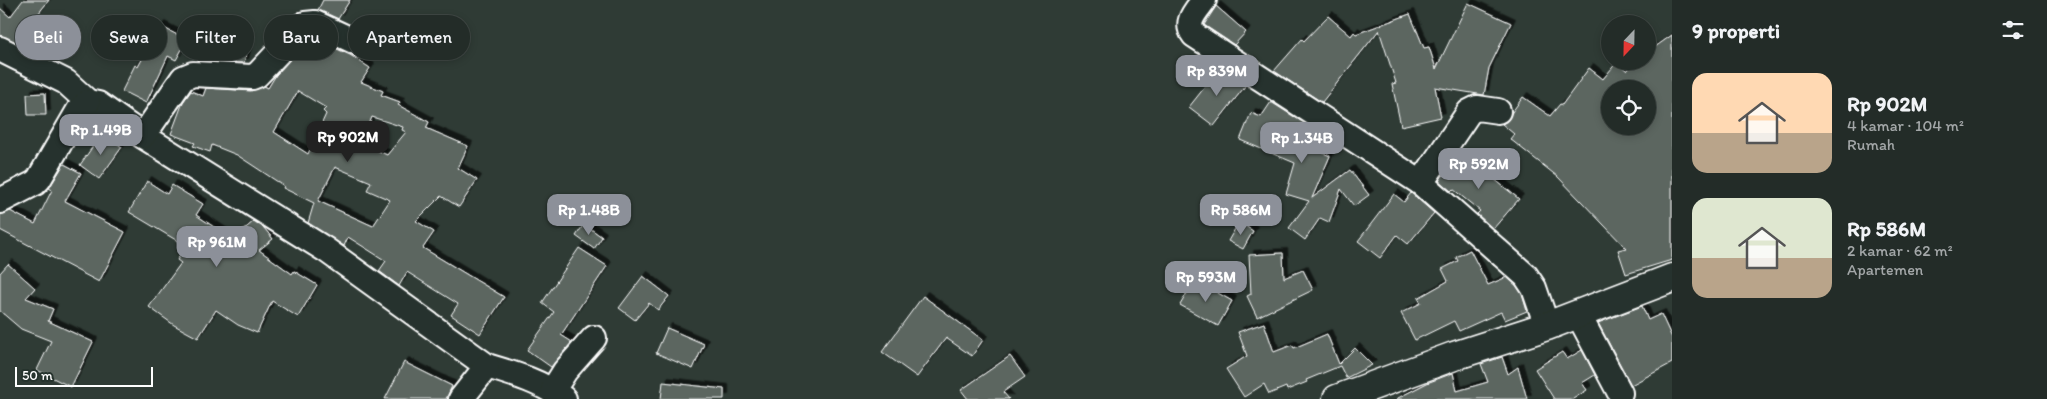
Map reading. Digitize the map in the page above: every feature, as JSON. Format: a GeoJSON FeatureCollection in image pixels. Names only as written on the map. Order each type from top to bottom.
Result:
{"type":"FeatureCollection","features":[{"type":"Feature","properties":{"kind":"main road"},"geometry":{"type":"LineString","coordinates":[[1337,399],[1454,356],[1547,326],[1672,278]]}},
{"type":"Feature","properties":{"kind":"street"},"geometry":{"type":"LineString","coordinates":[[1204,0],[1190,19],[1190,28],[1194,35],[1422,183],[1526,276],[1534,288],[1547,326]]}},
{"type":"Feature","properties":{"kind":"street"},"geometry":{"type":"LineString","coordinates":[[143,136],[183,78],[193,74],[252,77],[258,75],[305,24],[315,23],[348,38]]}},
{"type":"Feature","properties":{"kind":"street"},"geometry":{"type":"LineString","coordinates":[[0,49],[66,82],[88,102],[98,104],[143,136],[326,250],[487,366],[518,375],[559,395],[565,370],[594,338]]}},
{"type":"Feature","properties":{"kind":"street"},"geometry":{"type":"LineString","coordinates":[[0,201],[35,183],[79,110],[88,102]]}},
{"type":"Feature","properties":{"kind":"street"},"geometry":{"type":"LineString","coordinates":[[1422,183],[1468,112],[1478,108],[1498,111]]}},
{"type":"Feature","properties":{"kind":"street"},"geometry":{"type":"LineString","coordinates":[[1578,314],[1620,393]]}},
{"type":"Feature","properties":{"kind":"street"},"geometry":{"type":"LineString","coordinates":[[461,399],[487,366]]}},
{"type":"Feature","properties":{"kind":"building"},"geometry":{"type":"Polygon","coordinates":[[[23,0],[49,0],[37,15],[15,15],[15,42],[0,35],[0,8],[10,17],[23,0]]]}},
{"type":"Feature","properties":{"kind":"building"},"geometry":{"type":"Polygon","coordinates":[[[323,0],[350,0],[338,19],[338,15],[329,15],[318,10],[323,0]]]}},
{"type":"Feature","properties":{"kind":"building"},"geometry":{"type":"Polygon","coordinates":[[[1468,3],[1511,23],[1489,68],[1484,95],[1435,87],[1441,117],[1401,126],[1392,84],[1396,83],[1379,30],[1323,103],[1274,71],[1302,39],[1304,41],[1328,16],[1351,36],[1354,32],[1356,34],[1410,14],[1424,48],[1429,47],[1436,69],[1468,3]]]}},
{"type":"Feature","properties":{"kind":"building"},"geometry":{"type":"Polygon","coordinates":[[[1216,6],[1246,32],[1234,45],[1204,25],[1216,6]]]}},
{"type":"Feature","properties":{"kind":"building"},"geometry":{"type":"Polygon","coordinates":[[[167,30],[177,35],[177,58],[176,60],[168,56],[167,58],[167,30]]]}},
{"type":"Feature","properties":{"kind":"building"},"geometry":{"type":"Polygon","coordinates":[[[1672,35],[1672,260],[1626,274],[1618,250],[1626,248],[1558,177],[1510,139],[1514,134],[1502,124],[1508,120],[1523,97],[1550,116],[1560,104],[1562,105],[1589,68],[1603,79],[1610,70],[1656,70],[1656,46],[1672,35]]]}},
{"type":"Feature","properties":{"kind":"building"},"geometry":{"type":"Polygon","coordinates":[[[338,49],[348,54],[348,60],[358,60],[370,68],[361,82],[383,91],[381,95],[400,102],[398,105],[429,122],[426,128],[468,146],[458,168],[477,180],[459,207],[441,196],[416,221],[434,232],[423,248],[504,297],[480,334],[451,315],[458,304],[407,272],[399,286],[379,271],[386,261],[348,237],[344,246],[308,223],[314,203],[283,188],[284,186],[237,155],[212,145],[210,152],[193,146],[195,143],[171,134],[183,102],[191,91],[203,96],[206,88],[251,91],[264,86],[268,88],[276,75],[290,60],[338,60],[338,49]],[[298,91],[274,132],[308,154],[326,114],[323,111],[326,108],[298,91]],[[372,117],[361,143],[387,155],[406,132],[402,130],[403,127],[372,117]],[[335,167],[318,201],[373,226],[390,200],[367,190],[371,182],[335,167]]]}},
{"type":"Feature","properties":{"kind":"building"},"geometry":{"type":"Polygon","coordinates":[[[142,60],[166,60],[146,103],[122,91],[135,65],[138,67],[142,60]]]}},
{"type":"Feature","properties":{"kind":"building"},"geometry":{"type":"Polygon","coordinates":[[[220,60],[245,60],[244,63],[219,62],[220,60]]]}},
{"type":"Feature","properties":{"kind":"building"},"geometry":{"type":"Polygon","coordinates":[[[1220,68],[1246,85],[1214,126],[1189,107],[1220,68]]]}},
{"type":"Feature","properties":{"kind":"building"},"geometry":{"type":"Polygon","coordinates":[[[45,93],[46,115],[28,115],[27,94],[45,93]]]}},
{"type":"Feature","properties":{"kind":"building"},"geometry":{"type":"Polygon","coordinates":[[[1271,102],[1329,139],[1323,153],[1330,156],[1312,198],[1350,170],[1369,195],[1354,206],[1341,189],[1329,222],[1320,218],[1305,240],[1289,228],[1309,201],[1286,194],[1295,163],[1240,140],[1251,113],[1261,117],[1271,102]]]}},
{"type":"Feature","properties":{"kind":"building"},"geometry":{"type":"Polygon","coordinates":[[[102,133],[122,147],[99,179],[80,165],[102,133]]]}},
{"type":"Feature","properties":{"kind":"building"},"geometry":{"type":"Polygon","coordinates":[[[1457,154],[1469,166],[1473,162],[1519,199],[1493,229],[1477,214],[1480,211],[1453,189],[1451,191],[1439,181],[1457,154]]]}},
{"type":"Feature","properties":{"kind":"building"},"geometry":{"type":"Polygon","coordinates":[[[64,164],[81,173],[65,201],[125,232],[99,282],[0,230],[0,215],[10,211],[35,224],[52,190],[49,188],[64,164]]]}},
{"type":"Feature","properties":{"kind":"building"},"geometry":{"type":"Polygon","coordinates":[[[147,181],[167,194],[172,185],[203,204],[196,215],[235,241],[240,233],[254,221],[264,228],[273,239],[259,250],[292,274],[294,271],[317,285],[298,317],[272,301],[257,333],[238,325],[216,310],[198,338],[174,325],[149,307],[181,263],[177,260],[186,246],[129,212],[147,181]]]}},
{"type":"Feature","properties":{"kind":"building"},"geometry":{"type":"Polygon","coordinates":[[[1411,193],[1434,213],[1408,244],[1397,235],[1380,258],[1358,241],[1394,194],[1404,202],[1411,193]]]}},
{"type":"Feature","properties":{"kind":"building"},"geometry":{"type":"Polygon","coordinates":[[[1239,222],[1253,231],[1243,249],[1228,241],[1239,222]]]}},
{"type":"Feature","properties":{"kind":"building"},"geometry":{"type":"Polygon","coordinates":[[[584,224],[602,237],[594,249],[576,236],[584,224]]]}},
{"type":"Feature","properties":{"kind":"building"},"geometry":{"type":"Polygon","coordinates":[[[579,248],[607,266],[561,335],[572,342],[551,367],[527,350],[554,312],[542,303],[579,248]]]}},
{"type":"Feature","properties":{"kind":"building"},"geometry":{"type":"Polygon","coordinates":[[[1470,250],[1488,285],[1507,277],[1522,294],[1527,311],[1505,320],[1501,312],[1459,331],[1454,321],[1415,340],[1401,313],[1421,303],[1418,298],[1448,281],[1442,269],[1458,261],[1456,257],[1470,250]]]}},
{"type":"Feature","properties":{"kind":"building"},"geometry":{"type":"Polygon","coordinates":[[[1283,253],[1284,278],[1303,270],[1313,290],[1257,317],[1247,296],[1251,294],[1249,255],[1283,253]]]}},
{"type":"Feature","properties":{"kind":"building"},"geometry":{"type":"Polygon","coordinates":[[[8,264],[35,288],[26,298],[53,309],[48,321],[93,342],[71,387],[37,370],[51,341],[21,329],[0,311],[0,273],[8,264]]]}},
{"type":"Feature","properties":{"kind":"building"},"geometry":{"type":"Polygon","coordinates":[[[643,276],[669,296],[658,310],[649,303],[635,320],[619,308],[643,276]]]}},
{"type":"Feature","properties":{"kind":"building"},"geometry":{"type":"Polygon","coordinates":[[[1195,280],[1232,301],[1218,326],[1180,305],[1195,280]]]}},
{"type":"Feature","properties":{"kind":"building"},"geometry":{"type":"Polygon","coordinates":[[[923,296],[983,340],[972,356],[946,338],[917,377],[882,352],[923,296]]]}},
{"type":"Feature","properties":{"kind":"building"},"geometry":{"type":"Polygon","coordinates":[[[1642,306],[1648,320],[1661,314],[1672,338],[1672,363],[1631,385],[1598,323],[1642,306]]]}},
{"type":"Feature","properties":{"kind":"building"},"geometry":{"type":"Polygon","coordinates":[[[1264,323],[1274,352],[1292,345],[1294,348],[1327,334],[1339,364],[1355,348],[1372,365],[1346,378],[1340,366],[1287,390],[1286,387],[1269,394],[1264,384],[1244,397],[1226,369],[1247,356],[1238,332],[1264,323]]]}},
{"type":"Feature","properties":{"kind":"building"},"geometry":{"type":"Polygon","coordinates":[[[667,328],[704,344],[693,369],[656,353],[667,328]]]}},
{"type":"Feature","properties":{"kind":"building"},"geometry":{"type":"Polygon","coordinates":[[[1582,350],[1595,375],[1582,383],[1587,390],[1573,399],[1554,399],[1535,369],[1562,352],[1567,359],[1582,350]]]}},
{"type":"Feature","properties":{"kind":"building"},"geometry":{"type":"Polygon","coordinates":[[[1010,356],[1025,377],[1003,392],[1009,399],[968,399],[961,390],[1010,356]]]}},
{"type":"Feature","properties":{"kind":"building"},"geometry":{"type":"Polygon","coordinates":[[[1502,357],[1508,374],[1518,367],[1527,399],[1396,399],[1427,383],[1453,373],[1457,391],[1488,382],[1481,364],[1502,357]]]}},
{"type":"Feature","properties":{"kind":"building"},"geometry":{"type":"Polygon","coordinates":[[[404,362],[452,386],[446,399],[385,399],[404,362]]]}},
{"type":"Feature","properties":{"kind":"building"},"geometry":{"type":"Polygon","coordinates":[[[663,382],[724,389],[724,399],[661,399],[663,382]]]}}]}
